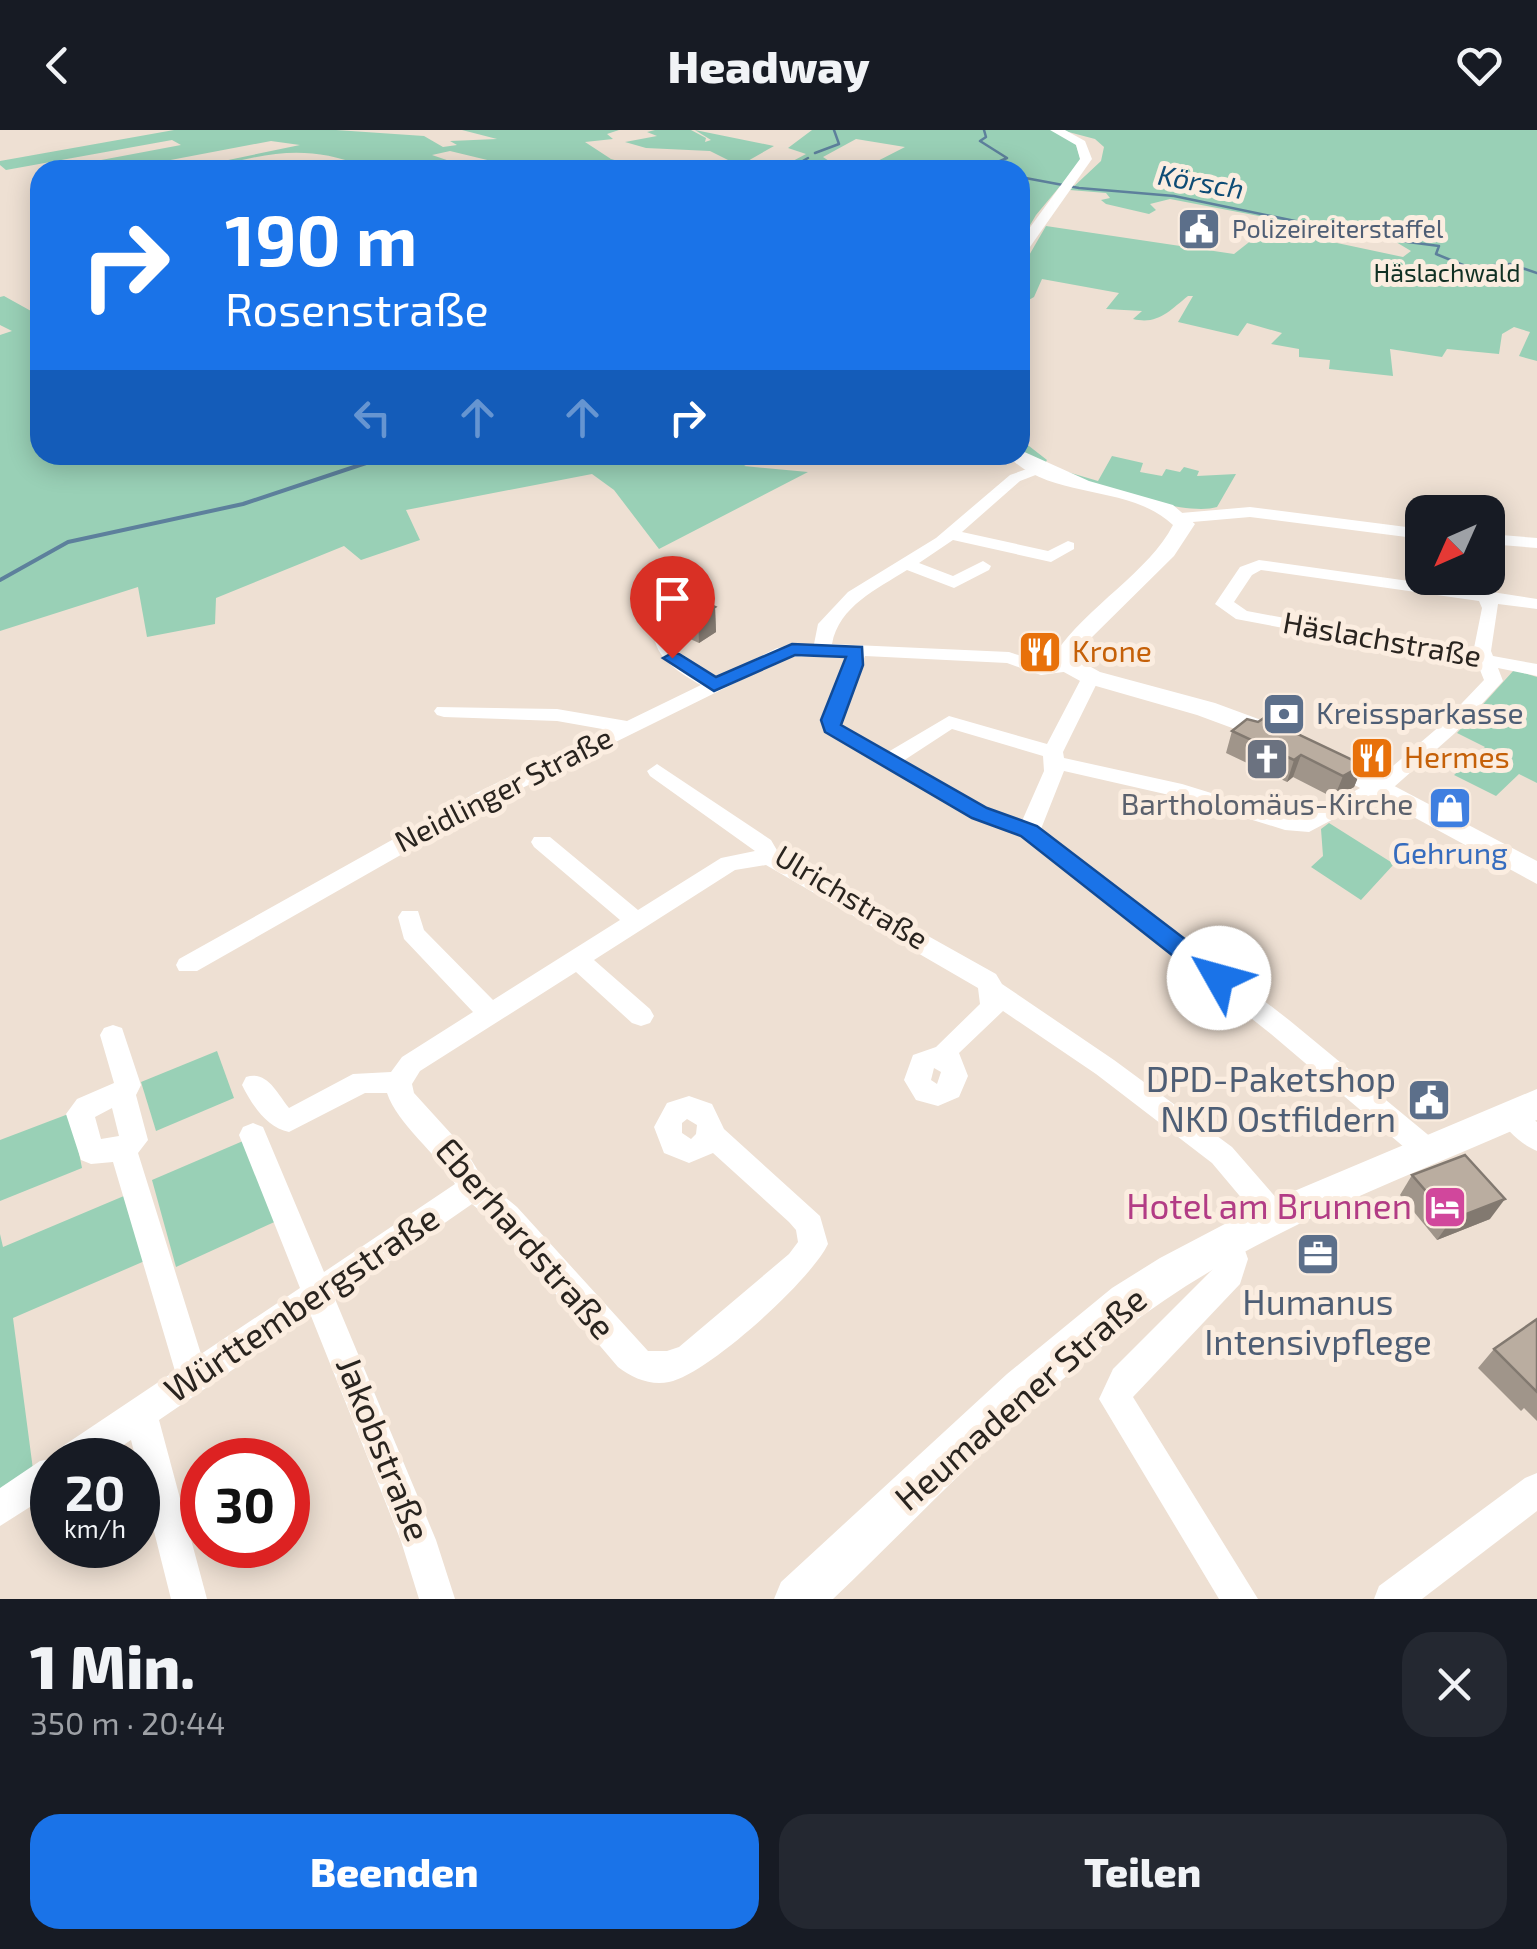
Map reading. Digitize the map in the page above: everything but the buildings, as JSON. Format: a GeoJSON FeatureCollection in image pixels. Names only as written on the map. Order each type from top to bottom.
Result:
{"type":"FeatureCollection","features":[{"type":"Feature","properties":{"kind":"main road"},"geometry":{"type":"LineString","coordinates":[[1030,238],[1084,163],[1087,152],[1077,140],[1056,130]]}},
{"type":"Feature","properties":{"kind":"main road"},"geometry":{"type":"LineString","coordinates":[[1030,462],[1161,508],[1180,518],[1183,527],[1177,540],[1110,601],[1075,640],[1066,654],[1081,672],[1252,724],[1380,785],[1537,874]]}},
{"type":"Feature","properties":{"kind":"main road","name":"Heumadener Straße"},"geometry":{"type":"LineString","coordinates":[[798,1599],[1063,1353],[1127,1302],[1275,1217],[1428,1151],[1528,1120]]}},
{"type":"Feature","properties":{"kind":"street"},"geometry":{"type":"LineString","coordinates":[[822,649],[828,624],[841,608],[951,535],[1014,478],[1041,468]]}},
{"type":"Feature","properties":{"kind":"street"},"geometry":{"type":"LineString","coordinates":[[1180,518],[1250,512],[1405,532]]}},
{"type":"Feature","properties":{"kind":"street"},"geometry":{"type":"LineString","coordinates":[[951,535],[1051,557],[1068,546]]}},
{"type":"Feature","properties":{"kind":"street"},"geometry":{"type":"LineString","coordinates":[[1505,541],[1537,543]]}},
{"type":"Feature","properties":{"kind":"street"},"geometry":{"type":"LineString","coordinates":[[906,564],[954,583],[983,566]]}},
{"type":"Feature","properties":{"kind":"street","name":"Häslachstraße"},"geometry":{"type":"LineString","coordinates":[[1405,576],[1259,564],[1250,568],[1224,604],[1242,615],[1537,670]]}},
{"type":"Feature","properties":{"kind":"street"},"geometry":{"type":"LineString","coordinates":[[1505,590],[1537,604]]}},
{"type":"Feature","properties":{"kind":"street"},"geometry":{"type":"LineString","coordinates":[[890,760],[950,722],[1054,758],[1298,826],[1316,822],[1380,785],[1436,739],[1488,687],[1494,678],[1482,651],[1491,608],[1488,595]]}},
{"type":"Feature","properties":{"kind":"street"},"geometry":{"type":"LineString","coordinates":[[662,626],[672,658],[714,685]]}},
{"type":"Feature","properties":{"kind":"street","name":"Neidlinger Straße"},"geometry":{"type":"LineString","coordinates":[[188,965],[406,840],[784,652],[822,649],[1009,658],[1042,669],[1081,672]]}},
{"type":"Feature","properties":{"kind":"street"},"geometry":{"type":"LineString","coordinates":[[856,651],[831,726],[979,813],[1029,831],[1280,1026],[1428,1151]]}},
{"type":"Feature","properties":{"kind":"street"},"geometry":{"type":"LineString","coordinates":[[1029,831],[1081,672]]}},
{"type":"Feature","properties":{"kind":"street"},"geometry":{"type":"LineString","coordinates":[[444,711],[557,715],[628,727]]}},
{"type":"Feature","properties":{"kind":"street","name":"Ulrichstraße"},"geometry":{"type":"LineString","coordinates":[[658,772],[763,845],[769,858],[971,968],[993,991],[1105,1066],[1222,1156],[1275,1217]]}},
{"type":"Feature","properties":{"kind":"street"},"geometry":{"type":"LineString","coordinates":[[542,842],[636,921]]}},
{"type":"Feature","properties":{"kind":"street"},"geometry":{"type":"LineString","coordinates":[[255,1085],[282,1120],[290,1122],[362,1082],[398,1083],[411,1064],[729,863],[769,858]]}},
{"type":"Feature","properties":{"kind":"street"},"geometry":{"type":"LineString","coordinates":[[410,917],[412,933],[492,1014]]}},
{"type":"Feature","properties":{"kind":"street"},"geometry":{"type":"LineString","coordinates":[[580,960],[641,1016]]}},
{"type":"Feature","properties":{"kind":"street"},"geometry":{"type":"LineString","coordinates":[[944,1061],[949,1046],[990,1011],[993,991]]}},
{"type":"Feature","properties":{"kind":"street"},"geometry":{"type":"LineString","coordinates":[[114,1035],[128,1085],[122,1093],[87,1107],[80,1114],[91,1152],[122,1149],[134,1140],[122,1093]]}},
{"type":"Feature","properties":{"kind":"street","name":"Eberhardstraße"},"geometry":{"type":"LineString","coordinates":[[398,1083],[401,1098],[454,1156],[473,1188],[507,1216],[634,1362],[654,1369],[690,1358],[786,1277],[813,1244],[810,1225],[799,1213],[712,1134]]}},
{"type":"Feature","properties":{"kind":"street","name":"Jakobstraße"},"geometry":{"type":"LineString","coordinates":[[254,1135],[410,1521],[424,1547],[428,1577],[437,1599]]}},
{"type":"Feature","properties":{"kind":"street"},"geometry":{"type":"LineString","coordinates":[[122,1149],[194,1378]]}},
{"type":"Feature","properties":{"kind":"street","name":"Württembergstraße"},"geometry":{"type":"LineString","coordinates":[[189,1599],[142,1413],[473,1188]]}},
{"type":"Feature","properties":{"kind":"street"},"geometry":{"type":"LineString","coordinates":[[1228,1242],[1232,1266],[1221,1284],[1124,1380],[1115,1398],[1240,1599]]}},
{"type":"Feature","properties":{"kind":"street"},"geometry":{"type":"LineString","coordinates":[[105,1438],[142,1413]]}},
{"type":"Feature","properties":{"kind":"street"},"geometry":{"type":"LineString","coordinates":[[0,1509],[30,1488]]}},
{"type":"Feature","properties":{"kind":"street"},"geometry":{"type":"LineString","coordinates":[[1392,1599],[1537,1490]]}},
{"type":"Feature","properties":{"kind":"green space"},"geometry":{"type":"Polygon","coordinates":[[[174,130],[336,130],[424,136],[443,147],[457,145],[450,141],[497,139],[462,130],[619,130],[607,134],[613,139],[585,142],[614,160],[487,160],[450,151],[432,155],[447,160],[344,160],[293,153],[228,160],[300,145],[271,141],[171,160],[101,160],[181,145],[172,140],[61,160],[30,160],[30,166],[6,170],[0,161],[174,130]]]}},
{"type":"Feature","properties":{"kind":"green space"},"geometry":{"type":"Polygon","coordinates":[[[691,130],[706,138],[705,142],[711,140],[695,130],[774,146],[750,160],[728,160],[710,151],[646,148],[625,142],[657,136],[647,132],[691,130]]]}},
{"type":"Feature","properties":{"kind":"green space"},"geometry":{"type":"Polygon","coordinates":[[[812,130],[1052,130],[1075,141],[1081,161],[1030,225],[1030,160],[880,160],[905,147],[856,139],[823,157],[828,160],[795,160],[806,154],[788,148],[812,130]]]}},
{"type":"Feature","properties":{"kind":"green space","name":"Häslachwald"},"geometry":{"type":"Polygon","coordinates":[[[1061,130],[1537,130],[1537,361],[1519,356],[1530,332],[1514,327],[1502,334],[1499,354],[1447,349],[1442,357],[1390,349],[1393,376],[1329,369],[1330,360],[1299,357],[1299,349],[1271,344],[1282,333],[1247,323],[1238,336],[1178,322],[1193,296],[1149,320],[1133,319],[1142,311],[1106,309],[1119,293],[1042,279],[1030,299],[1030,254],[1046,226],[1234,254],[1267,228],[1403,257],[1411,251],[1396,242],[1170,199],[1150,204],[1156,210],[1149,214],[1106,204],[1101,200],[1110,198],[1106,193],[1070,190],[1101,161],[1104,147],[1095,139],[1061,130]]]}},
{"type":"Feature","properties":{"kind":"green space"},"geometry":{"type":"Polygon","coordinates":[[[0,297],[30,310],[30,465],[746,465],[808,472],[659,549],[614,490],[592,474],[406,510],[420,540],[361,560],[344,546],[216,598],[215,624],[147,637],[138,587],[0,631],[0,335],[12,331],[0,325],[0,297]]]}},
{"type":"Feature","properties":{"kind":"green space"},"geometry":{"type":"Polygon","coordinates":[[[1030,447],[1047,460],[1045,463],[1030,455],[1030,447]]]}},
{"type":"Feature","properties":{"kind":"green space"},"geometry":{"type":"Polygon","coordinates":[[[1112,456],[1143,463],[1140,472],[1162,476],[1166,469],[1180,472],[1184,467],[1199,471],[1197,476],[1236,474],[1217,507],[1199,509],[1117,492],[1056,469],[1098,481],[1112,456]]]}},
{"type":"Feature","properties":{"kind":"green space"},"geometry":{"type":"Polygon","coordinates":[[[1514,670],[1537,677],[1537,783],[1519,774],[1496,796],[1454,775],[1485,747],[1457,733],[1514,670]]]}},
{"type":"Feature","properties":{"kind":"green space"},"geometry":{"type":"Polygon","coordinates":[[[1329,823],[1394,864],[1361,900],[1311,867],[1323,856],[1321,829],[1329,823]]]}},
{"type":"Feature","properties":{"kind":"green space"},"geometry":{"type":"Polygon","coordinates":[[[217,1051],[234,1098],[156,1131],[141,1082],[217,1051]]]}},
{"type":"Feature","properties":{"kind":"green space"},"geometry":{"type":"Polygon","coordinates":[[[71,1113],[82,1168],[0,1201],[0,1140],[71,1113]]]}},
{"type":"Feature","properties":{"kind":"green space"},"geometry":{"type":"Polygon","coordinates":[[[250,1138],[281,1219],[176,1267],[152,1180],[250,1138]]]}},
{"type":"Feature","properties":{"kind":"green space"},"geometry":{"type":"Polygon","coordinates":[[[131,1193],[147,1260],[13,1318],[30,1447],[30,1480],[0,1500],[0,1234],[3,1247],[131,1193]]]}},
{"type":"Feature","properties":{"kind":"waterway"},"geometry":{"type":"LineString","coordinates":[[815,153],[839,144],[834,130]]}},
{"type":"Feature","properties":{"kind":"waterway","name":"Körsch"},"geometry":{"type":"LineString","coordinates":[[984,130],[986,137],[980,141],[1007,158],[1002,160]]}},
{"type":"Feature","properties":{"kind":"waterway"},"geometry":{"type":"LineString","coordinates":[[804,160],[808,158]]}},
{"type":"Feature","properties":{"kind":"waterway","name":"Körsch"},"geometry":{"type":"LineString","coordinates":[[1030,179],[1079,188],[1174,196],[1377,238],[1439,246],[1436,254],[1468,267],[1510,264],[1537,273]]}},
{"type":"Feature","properties":{"kind":"waterway"},"geometry":{"type":"LineString","coordinates":[[0,580],[68,542],[243,504],[360,465]]}},
{"type":"Feature","properties":{"kind":"place","name":"Polizeireiterstaffel"},"geometry":{"type":"Point","coordinates":[1199,229]}},
{"type":"Feature","properties":{"kind":"place","name":"Krone"},"geometry":{"type":"Point","coordinates":[1040,652]}},
{"type":"Feature","properties":{"kind":"place","name":"Kreissparkasse"},"geometry":{"type":"Point","coordinates":[1284,714]}},
{"type":"Feature","properties":{"kind":"place","name":"Hermes"},"geometry":{"type":"Point","coordinates":[1372,758]}},
{"type":"Feature","properties":{"kind":"place","name":"Bartholomäus-Kirche"},"geometry":{"type":"Point","coordinates":[1267,759]}},
{"type":"Feature","properties":{"kind":"place","name":"Gehrung"},"geometry":{"type":"Point","coordinates":[1450,808]}},
{"type":"Feature","properties":{"kind":"place","name":"DPD-Paketshop NKD Ostfildern"},"geometry":{"type":"Point","coordinates":[1429,1100]}},
{"type":"Feature","properties":{"kind":"place","name":"Hotel am Brunnen"},"geometry":{"type":"Point","coordinates":[1445,1207]}},
{"type":"Feature","properties":{"kind":"place","name":"Humanus Intensivpflege"},"geometry":{"type":"Point","coordinates":[1318,1254]}},
{"type":"Feature","properties":{"kind":"route"},"geometry":{"type":"LineString","coordinates":[[672,658],[714,685],[792,650],[856,651],[854,665],[830,720],[832,728],[979,813],[1029,831],[1082,876],[1219,978]]}}]}
